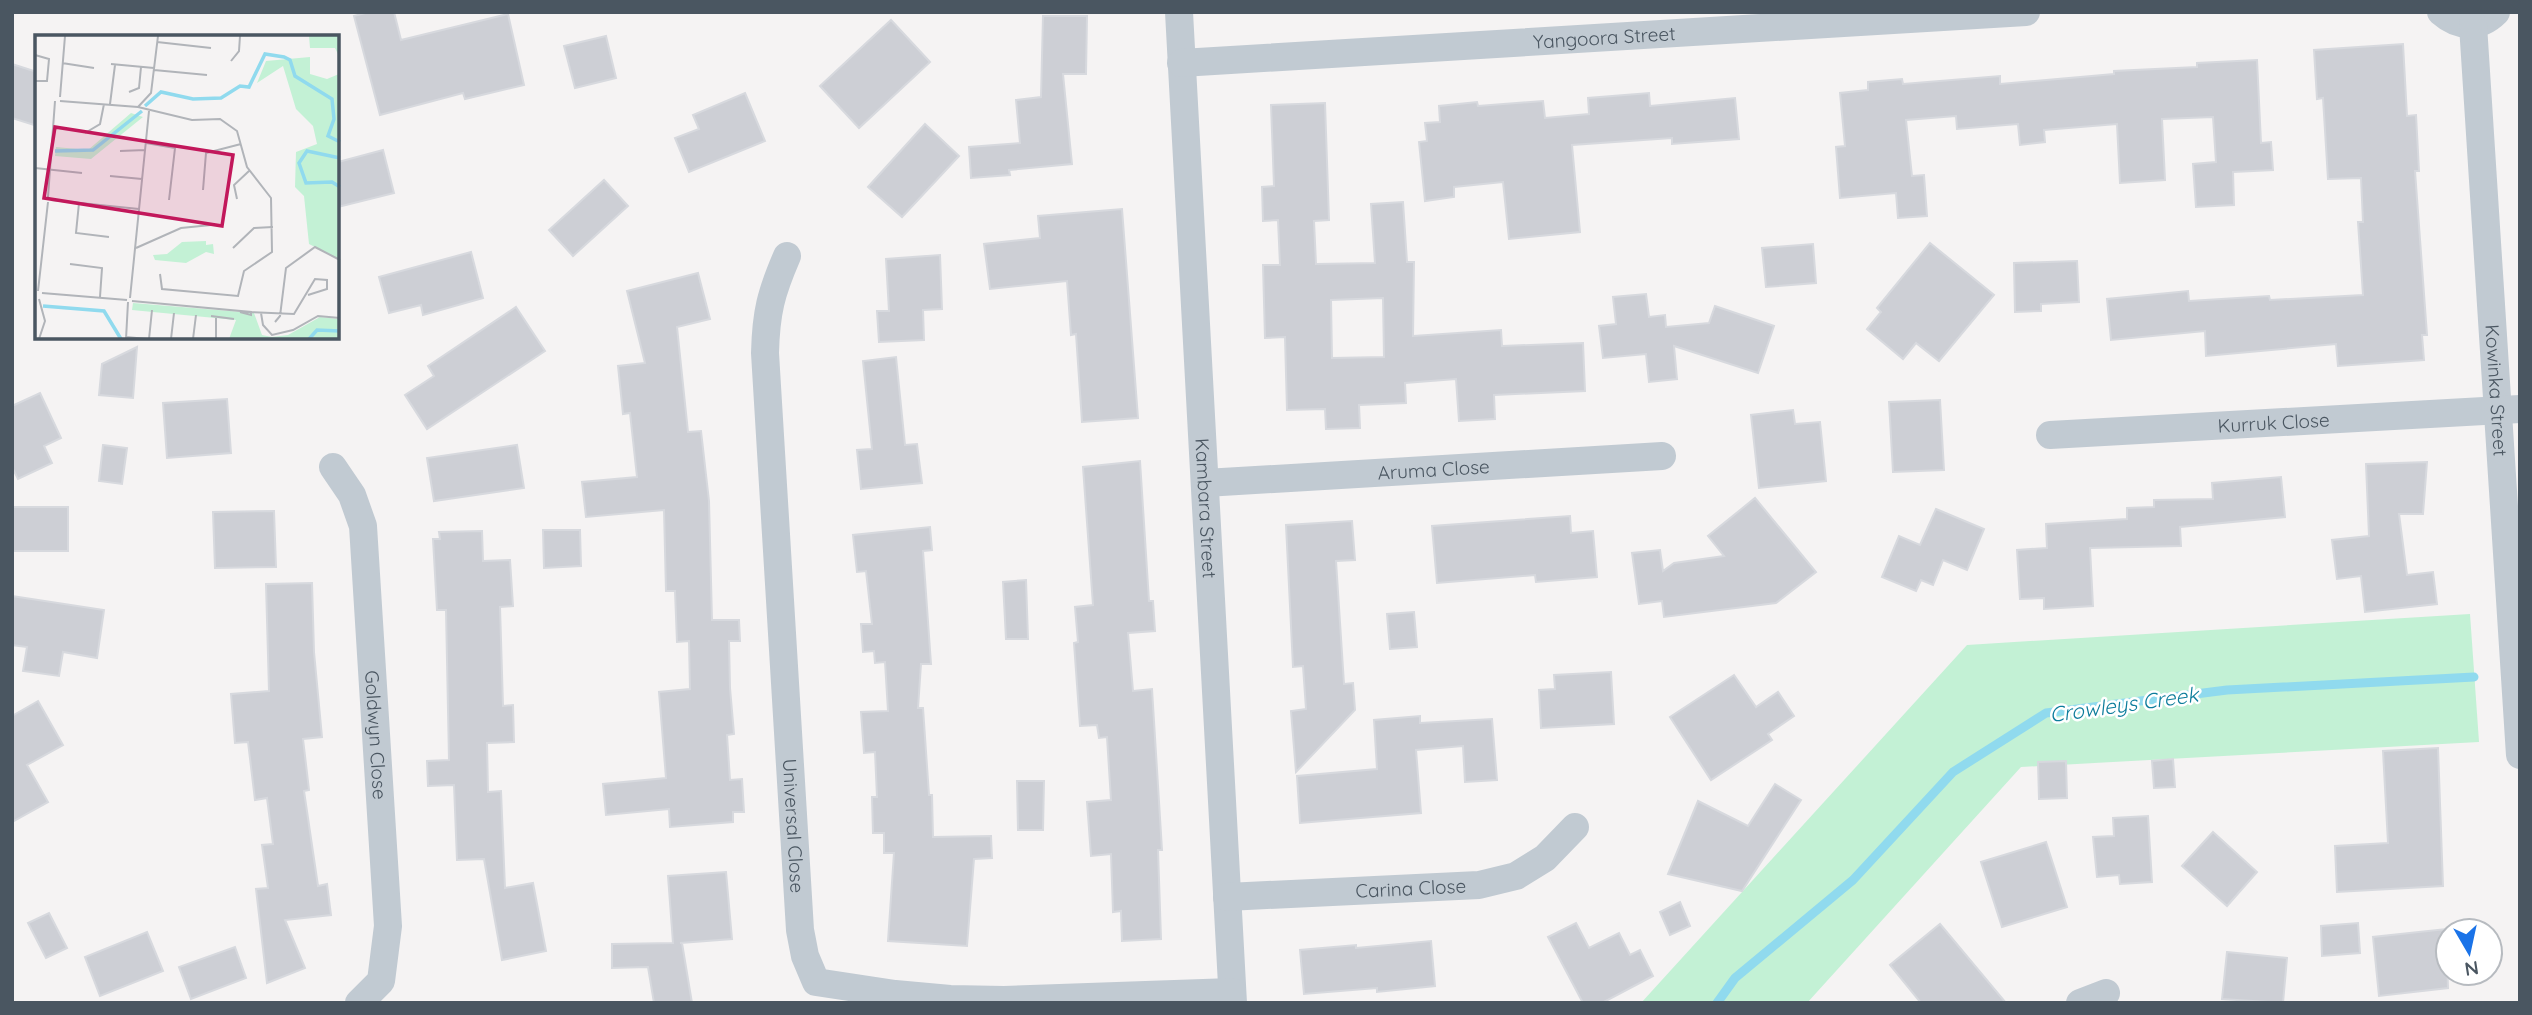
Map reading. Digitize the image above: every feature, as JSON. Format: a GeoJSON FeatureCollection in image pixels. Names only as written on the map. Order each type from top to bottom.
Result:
{"type":"FeatureCollection","features":[{"type":"Feature","properties":{"kind":"street","name":"Kambara Street"},"geometry":{"type":"LineString","coordinates":[[1179,12],[1232,997]]}},
{"type":"Feature","properties":{"kind":"street","name":"Yangoora Street"},"geometry":{"type":"LineString","coordinates":[[1181,63],[2026,12]]}},
{"type":"Feature","properties":{"kind":"street"},"geometry":{"type":"LineString","coordinates":[[2441,12],[2450,20],[2461,24],[2485,18]]}},
{"type":"Feature","properties":{"kind":"street","name":"Kowinka Street"},"geometry":{"type":"LineString","coordinates":[[2485,18],[2509,410],[2520,755]]}},
{"type":"Feature","properties":{"kind":"street","name":"Universal Close"},"geometry":{"type":"LineString","coordinates":[[787,256],[771,293],[765,322],[765,353],[800,930],[804,956],[816,982],[950,999],[1232,997]]}},
{"type":"Feature","properties":{"kind":"street","name":"Kurruk Close"},"geometry":{"type":"LineString","coordinates":[[2050,435],[2509,410]]}},
{"type":"Feature","properties":{"kind":"street","name":"Aruma Close"},"geometry":{"type":"LineString","coordinates":[[1205,483],[1662,456]]}},
{"type":"Feature","properties":{"kind":"street","name":"Goldwyn Close"},"geometry":{"type":"LineString","coordinates":[[333,467],[352,495],[363,526],[388,926],[381,981],[359,1003]]}},
{"type":"Feature","properties":{"kind":"street","name":"Carina Close"},"geometry":{"type":"LineString","coordinates":[[1227,897],[1479,885],[1516,876],[1545,858],[1575,827]]}},
{"type":"Feature","properties":{"kind":"green space"},"geometry":{"type":"Polygon","coordinates":[[[2470,614],[2479,742],[2021,767],[1807,1003],[1641,1003],[1967,645],[2470,614]]]}},
{"type":"Feature","properties":{"kind":"building"},"geometry":{"type":"Polygon","coordinates":[[[369,12],[394,12],[401,40],[508,14],[524,85],[465,99],[463,93],[380,115],[354,16],[369,12]]]}},
{"type":"Feature","properties":{"kind":"building"},"geometry":{"type":"Polygon","coordinates":[[[1043,16],[1087,16],[1086,74],[1063,74],[1072,164],[1009,170],[1010,175],[971,178],[969,147],[1020,143],[1016,100],[1041,97],[1043,16]]]}},
{"type":"Feature","properties":{"kind":"building"},"geometry":{"type":"Polygon","coordinates":[[[891,20],[930,62],[859,128],[820,86],[891,20]]]}},
{"type":"Feature","properties":{"kind":"building"},"geometry":{"type":"Polygon","coordinates":[[[606,36],[616,78],[575,88],[564,46],[606,36]]]}},
{"type":"Feature","properties":{"kind":"building"},"geometry":{"type":"Polygon","coordinates":[[[2403,44],[2407,116],[2416,115],[2419,171],[2415,171],[2427,335],[2422,335],[2424,360],[2338,366],[2336,344],[2206,356],[2205,331],[2111,340],[2107,299],[2188,291],[2189,301],[2269,296],[2270,300],[2363,295],[2358,222],[2363,222],[2361,178],[2328,179],[2323,98],[2317,99],[2314,50],[2403,44]]]}},
{"type":"Feature","properties":{"kind":"building"},"geometry":{"type":"Polygon","coordinates":[[[2257,60],[2261,143],[2271,142],[2273,170],[2233,172],[2234,205],[2196,207],[2193,164],[2216,162],[2213,117],[2162,119],[2165,180],[2120,183],[2117,124],[2044,130],[2045,142],[2020,145],[2018,124],[1957,129],[1956,116],[1906,120],[1912,176],[1924,175],[1927,216],[1898,218],[1896,193],[1840,198],[1836,147],[1845,146],[1840,93],[1868,90],[1868,82],[1902,79],[1903,84],[2000,76],[2000,84],[2114,74],[2114,71],[2197,67],[2197,63],[2257,60]]]}},
{"type":"Feature","properties":{"kind":"building"},"geometry":{"type":"Polygon","coordinates":[[[12,64],[35,71],[35,125],[12,118],[12,64]]]}},
{"type":"Feature","properties":{"kind":"building"},"geometry":{"type":"Polygon","coordinates":[[[745,93],[765,141],[689,172],[675,138],[699,129],[693,115],[745,93]]]}},
{"type":"Feature","properties":{"kind":"building"},"geometry":{"type":"Polygon","coordinates":[[[1649,93],[1650,106],[1735,98],[1739,139],[1672,144],[1672,138],[1572,145],[1580,232],[1509,239],[1503,182],[1454,187],[1454,197],[1425,201],[1419,142],[1427,141],[1425,123],[1440,122],[1439,106],[1477,102],[1478,106],[1543,101],[1545,118],[1589,114],[1588,98],[1649,93]]]}},
{"type":"Feature","properties":{"kind":"building"},"geometry":{"type":"Polygon","coordinates":[[[1325,103],[1329,220],[1314,221],[1316,264],[1375,263],[1371,204],[1403,202],[1407,262],[1414,262],[1413,336],[1501,330],[1502,346],[1583,343],[1585,391],[1494,395],[1495,419],[1459,421],[1456,379],[1405,383],[1406,403],[1359,405],[1360,428],[1326,429],[1325,409],[1287,410],[1285,337],[1265,338],[1263,265],[1280,265],[1278,220],[1263,221],[1262,187],[1274,186],[1271,105],[1325,103]],[[1383,298],[1331,300],[1332,358],[1384,357],[1383,298]]]}},
{"type":"Feature","properties":{"kind":"building"},"geometry":{"type":"Polygon","coordinates":[[[925,124],[959,156],[902,217],[868,187],[925,124]]]}},
{"type":"Feature","properties":{"kind":"building"},"geometry":{"type":"Polygon","coordinates":[[[383,150],[394,193],[340,206],[340,161],[383,150]]]}},
{"type":"Feature","properties":{"kind":"building"},"geometry":{"type":"Polygon","coordinates":[[[604,180],[628,206],[573,256],[549,230],[604,180]]]}},
{"type":"Feature","properties":{"kind":"building"},"geometry":{"type":"Polygon","coordinates":[[[1122,209],[1138,418],[1082,422],[1076,334],[1071,335],[1067,281],[990,289],[984,244],[1040,238],[1038,216],[1122,209]]]}},
{"type":"Feature","properties":{"kind":"building"},"geometry":{"type":"Polygon","coordinates":[[[1930,243],[1994,295],[1939,361],[1916,343],[1903,359],[1867,329],[1881,312],[1877,308],[1930,243]]]}},
{"type":"Feature","properties":{"kind":"building"},"geometry":{"type":"Polygon","coordinates":[[[1813,244],[1816,283],[1766,287],[1762,248],[1813,244]]]}},
{"type":"Feature","properties":{"kind":"building"},"geometry":{"type":"Polygon","coordinates":[[[471,252],[483,298],[423,315],[421,305],[389,313],[379,277],[471,252]]]}},
{"type":"Feature","properties":{"kind":"building"},"geometry":{"type":"Polygon","coordinates":[[[940,255],[942,309],[923,310],[924,340],[879,342],[877,311],[889,311],[886,259],[940,255]]]}},
{"type":"Feature","properties":{"kind":"building"},"geometry":{"type":"Polygon","coordinates":[[[2077,261],[2079,302],[2041,304],[2041,311],[2015,312],[2014,263],[2077,261]]]}},
{"type":"Feature","properties":{"kind":"building"},"geometry":{"type":"Polygon","coordinates":[[[698,273],[710,319],[677,327],[688,432],[701,431],[709,501],[712,620],[739,620],[740,641],[729,641],[734,734],[727,735],[730,780],[742,779],[744,812],[733,812],[733,822],[670,827],[669,809],[606,815],[603,784],[666,778],[659,692],[690,689],[689,641],[677,642],[675,591],[666,591],[664,510],[586,517],[582,482],[637,477],[630,413],[623,414],[618,366],[645,363],[627,291],[698,273]]]}},
{"type":"Feature","properties":{"kind":"building"},"geometry":{"type":"Polygon","coordinates":[[[1646,294],[1649,317],[1665,315],[1666,327],[1709,323],[1715,306],[1774,326],[1758,373],[1674,346],[1677,379],[1649,382],[1646,354],[1603,358],[1599,326],[1616,324],[1613,297],[1646,294]]]}},
{"type":"Feature","properties":{"kind":"building"},"geometry":{"type":"Polygon","coordinates":[[[516,307],[545,351],[427,429],[405,395],[434,376],[428,366],[516,307]]]}},
{"type":"Feature","properties":{"kind":"building"},"geometry":{"type":"Polygon","coordinates":[[[137,347],[133,398],[99,395],[102,364],[137,347]]]}},
{"type":"Feature","properties":{"kind":"building"},"geometry":{"type":"Polygon","coordinates":[[[896,357],[905,445],[917,444],[922,483],[861,489],[857,450],[872,449],[863,361],[896,357]]]}},
{"type":"Feature","properties":{"kind":"building"},"geometry":{"type":"Polygon","coordinates":[[[40,393],[61,438],[44,446],[52,463],[18,479],[12,467],[12,406],[40,393]]]}},
{"type":"Feature","properties":{"kind":"building"},"geometry":{"type":"Polygon","coordinates":[[[227,399],[231,453],[167,458],[163,403],[227,399]]]}},
{"type":"Feature","properties":{"kind":"building"},"geometry":{"type":"Polygon","coordinates":[[[1940,400],[1944,470],[1893,472],[1889,402],[1940,400]]]}},
{"type":"Feature","properties":{"kind":"building"},"geometry":{"type":"Polygon","coordinates":[[[1793,410],[1795,424],[1820,422],[1826,481],[1759,488],[1751,415],[1793,410]]]}},
{"type":"Feature","properties":{"kind":"building"},"geometry":{"type":"Polygon","coordinates":[[[103,445],[127,448],[122,484],[99,481],[103,445]]]}},
{"type":"Feature","properties":{"kind":"building"},"geometry":{"type":"Polygon","coordinates":[[[517,445],[524,488],[434,501],[427,458],[517,445]]]}},
{"type":"Feature","properties":{"kind":"building"},"geometry":{"type":"Polygon","coordinates":[[[1140,461],[1149,601],[1153,601],[1155,631],[1128,633],[1133,691],[1152,689],[1162,850],[1158,850],[1161,939],[1122,941],[1121,911],[1113,912],[1111,854],[1091,856],[1087,802],[1111,800],[1107,737],[1099,738],[1097,725],[1080,726],[1074,643],[1078,642],[1075,607],[1093,605],[1083,467],[1140,461]]]}},
{"type":"Feature","properties":{"kind":"building"},"geometry":{"type":"Polygon","coordinates":[[[2427,462],[2423,514],[2399,514],[2407,575],[2433,572],[2437,604],[2365,612],[2361,576],[2337,579],[2332,540],[2369,536],[2366,464],[2427,462]]]}},
{"type":"Feature","properties":{"kind":"building"},"geometry":{"type":"Polygon","coordinates":[[[2281,477],[2285,517],[2180,527],[2181,546],[2090,548],[2093,606],[2044,609],[2044,598],[2020,599],[2017,550],[2047,548],[2046,524],[2127,519],[2127,508],[2154,507],[2154,500],[2213,499],[2212,483],[2281,477]]]}},
{"type":"Feature","properties":{"kind":"building"},"geometry":{"type":"Polygon","coordinates":[[[1755,498],[1816,572],[1776,603],[1664,617],[1662,601],[1639,604],[1632,553],[1660,550],[1663,571],[1674,563],[1724,556],[1708,536],[1755,498]]]}},
{"type":"Feature","properties":{"kind":"building"},"geometry":{"type":"Polygon","coordinates":[[[12,507],[68,507],[68,551],[12,551],[12,507]]]}},
{"type":"Feature","properties":{"kind":"building"},"geometry":{"type":"Polygon","coordinates":[[[1936,509],[1984,529],[1967,570],[1943,560],[1933,585],[1921,580],[1916,591],[1882,577],[1899,536],[1920,545],[1936,509]]]}},
{"type":"Feature","properties":{"kind":"building"},"geometry":{"type":"Polygon","coordinates":[[[274,511],[276,567],[215,568],[213,512],[274,511]]]}},
{"type":"Feature","properties":{"kind":"building"},"geometry":{"type":"Polygon","coordinates":[[[1570,516],[1571,533],[1593,531],[1597,577],[1536,582],[1535,575],[1437,583],[1432,526],[1570,516]]]}},
{"type":"Feature","properties":{"kind":"building"},"geometry":{"type":"Polygon","coordinates":[[[1352,521],[1355,560],[1336,561],[1344,684],[1353,683],[1355,710],[1296,772],[1291,711],[1306,709],[1303,666],[1293,667],[1286,525],[1352,521]]]}},
{"type":"Feature","properties":{"kind":"building"},"geometry":{"type":"Polygon","coordinates":[[[930,527],[932,550],[923,551],[931,664],[921,664],[918,708],[923,708],[929,795],[932,795],[933,837],[991,836],[992,858],[974,859],[967,946],[888,941],[894,853],[884,853],[884,833],[873,833],[872,797],[877,797],[875,752],[864,753],[861,712],[888,711],[885,662],[875,663],[874,651],[863,652],[861,624],[872,624],[866,571],[857,572],[853,535],[930,527]]]}},
{"type":"Feature","properties":{"kind":"building"},"geometry":{"type":"Polygon","coordinates":[[[543,530],[580,530],[581,566],[544,568],[543,530]]]}},
{"type":"Feature","properties":{"kind":"building"},"geometry":{"type":"Polygon","coordinates":[[[482,531],[483,561],[510,560],[513,606],[500,607],[503,706],[513,705],[514,742],[487,743],[488,792],[501,791],[505,888],[533,883],[546,951],[502,960],[484,859],[457,860],[454,785],[428,786],[427,761],[449,760],[446,610],[437,610],[433,539],[440,539],[439,532],[482,531]]]}},
{"type":"Feature","properties":{"kind":"building"},"geometry":{"type":"Polygon","coordinates":[[[1026,580],[1028,639],[1006,639],[1003,582],[1026,580]]]}},
{"type":"Feature","properties":{"kind":"building"},"geometry":{"type":"Polygon","coordinates":[[[312,583],[314,652],[322,737],[303,739],[309,790],[304,791],[318,886],[327,884],[331,915],[285,920],[305,968],[267,983],[256,889],[268,888],[262,845],[273,844],[267,798],[255,800],[248,742],[235,743],[231,694],[269,691],[266,584],[312,583]]]}},
{"type":"Feature","properties":{"kind":"building"},"geometry":{"type":"Polygon","coordinates":[[[12,596],[104,610],[97,658],[63,652],[59,676],[23,671],[27,647],[12,645],[12,596]]]}},
{"type":"Feature","properties":{"kind":"building"},"geometry":{"type":"Polygon","coordinates":[[[1414,612],[1417,647],[1390,649],[1387,614],[1414,612]]]}},
{"type":"Feature","properties":{"kind":"building"},"geometry":{"type":"Polygon","coordinates":[[[1611,672],[1614,724],[1541,728],[1539,690],[1555,689],[1554,675],[1611,672]]]}},
{"type":"Feature","properties":{"kind":"building"},"geometry":{"type":"Polygon","coordinates":[[[1734,675],[1756,707],[1778,692],[1794,716],[1768,734],[1772,740],[1711,780],[1670,717],[1734,675]]]}},
{"type":"Feature","properties":{"kind":"building"},"geometry":{"type":"Polygon","coordinates":[[[38,701],[63,745],[27,765],[48,802],[12,822],[12,716],[38,701]]]}},
{"type":"Feature","properties":{"kind":"building"},"geometry":{"type":"Polygon","coordinates":[[[1420,716],[1420,723],[1492,719],[1497,780],[1465,782],[1463,746],[1416,750],[1421,813],[1300,823],[1297,776],[1377,769],[1374,720],[1420,716]]]}},
{"type":"Feature","properties":{"kind":"building"},"geometry":{"type":"Polygon","coordinates":[[[2438,748],[2443,886],[2337,892],[2335,846],[2388,843],[2383,751],[2438,748]]]}},
{"type":"Feature","properties":{"kind":"building"},"geometry":{"type":"Polygon","coordinates":[[[2173,759],[2175,787],[2154,788],[2152,761],[2173,759]]]}},
{"type":"Feature","properties":{"kind":"building"},"geometry":{"type":"Polygon","coordinates":[[[2066,761],[2067,798],[2039,799],[2038,762],[2066,761]]]}},
{"type":"Feature","properties":{"kind":"building"},"geometry":{"type":"Polygon","coordinates":[[[1017,781],[1044,781],[1043,830],[1018,830],[1017,781]]]}},
{"type":"Feature","properties":{"kind":"building"},"geometry":{"type":"Polygon","coordinates":[[[1775,784],[1801,800],[1742,891],[1668,874],[1698,801],[1748,826],[1775,784]]]}},
{"type":"Feature","properties":{"kind":"building"},"geometry":{"type":"Polygon","coordinates":[[[2148,816],[2152,882],[2120,884],[2119,875],[2097,877],[2093,837],[2114,836],[2113,818],[2148,816]]]}},
{"type":"Feature","properties":{"kind":"building"},"geometry":{"type":"Polygon","coordinates":[[[2213,832],[2257,872],[2227,906],[2182,866],[2213,832]]]}},
{"type":"Feature","properties":{"kind":"building"},"geometry":{"type":"Polygon","coordinates":[[[2046,842],[2067,907],[2002,927],[1981,862],[2046,842]]]}},
{"type":"Feature","properties":{"kind":"building"},"geometry":{"type":"Polygon","coordinates":[[[726,872],[732,939],[680,943],[692,1003],[654,1003],[648,967],[612,968],[612,944],[673,943],[668,876],[726,872]]]}},
{"type":"Feature","properties":{"kind":"building"},"geometry":{"type":"Polygon","coordinates":[[[1680,902],[1690,926],[1670,935],[1660,912],[1680,902]]]}},
{"type":"Feature","properties":{"kind":"building"},"geometry":{"type":"Polygon","coordinates":[[[49,913],[67,948],[46,958],[28,923],[49,913]]]}},
{"type":"Feature","properties":{"kind":"building"},"geometry":{"type":"Polygon","coordinates":[[[1576,923],[1589,948],[1619,933],[1630,955],[1640,950],[1653,976],[1602,1003],[1583,1003],[1548,937],[1576,923]]]}},
{"type":"Feature","properties":{"kind":"building"},"geometry":{"type":"Polygon","coordinates":[[[2358,923],[2360,953],[2322,956],[2321,926],[2358,923]]]}},
{"type":"Feature","properties":{"kind":"building"},"geometry":{"type":"Polygon","coordinates":[[[1940,924],[2006,1003],[1921,1003],[1890,965],[1940,924]]]}},
{"type":"Feature","properties":{"kind":"building"},"geometry":{"type":"Polygon","coordinates":[[[2434,930],[2434,987],[2448,988],[2379,996],[2373,937],[2434,930]]]}},
{"type":"Feature","properties":{"kind":"building"},"geometry":{"type":"Polygon","coordinates":[[[147,932],[163,971],[100,996],[85,957],[147,932]]]}},
{"type":"Feature","properties":{"kind":"building"},"geometry":{"type":"Polygon","coordinates":[[[1431,941],[1435,986],[1377,992],[1377,988],[1304,994],[1300,950],[1431,941]]]}},
{"type":"Feature","properties":{"kind":"building"},"geometry":{"type":"Polygon","coordinates":[[[235,947],[246,978],[191,999],[179,967],[235,947]]]}},
{"type":"Feature","properties":{"kind":"building"},"geometry":{"type":"Polygon","coordinates":[[[2227,952],[2287,958],[2283,1003],[2222,999],[2227,952]]]}},
{"type":"Feature","properties":{"kind":"waterway","name":"Crowleys Creek"},"geometry":{"type":"LineString","coordinates":[[1717,1003],[1735,978],[1853,880],[1953,772],[2046,713],[2227,690],[2474,677]]}}]}
